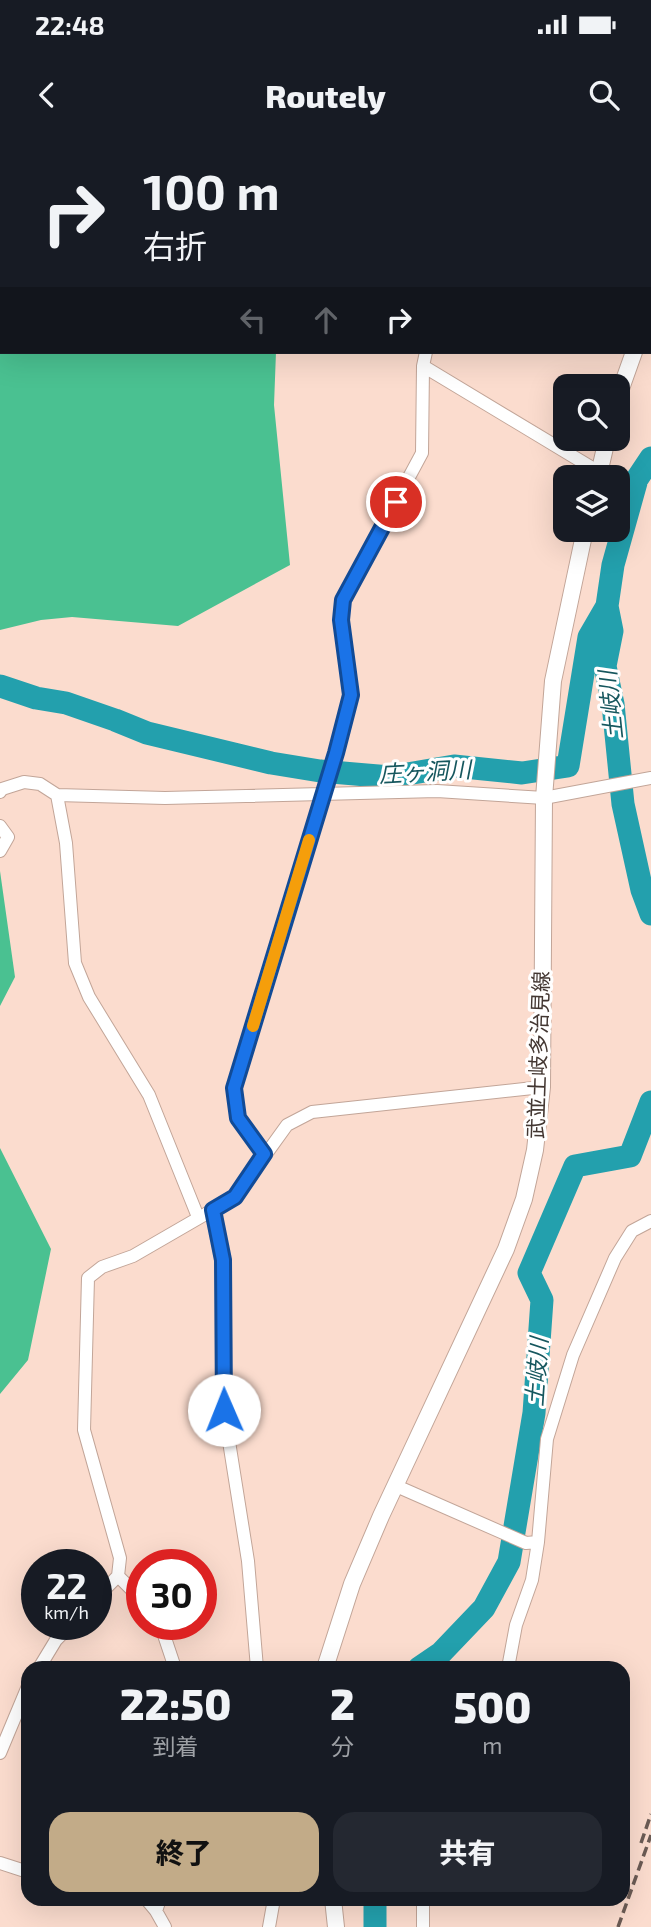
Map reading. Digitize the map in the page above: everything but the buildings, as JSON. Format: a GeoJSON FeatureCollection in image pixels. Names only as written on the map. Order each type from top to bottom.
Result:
{"type":"FeatureCollection","features":[{"type":"Feature","properties":{"kind":"main road"},"geometry":{"type":"LineString","coordinates":[[626,374],[633,354]]}},
{"type":"Feature","properties":{"kind":"main road","name":"武並土岐多治見線"},"geometry":{"type":"LineString","coordinates":[[327,1661],[352,1584],[400,1488],[511,1236],[524,1199],[535,1150],[542,1087],[547,753],[553,681],[582,542]]}},
{"type":"Feature","properties":{"kind":"main road"},"geometry":{"type":"LineString","coordinates":[[334,1906],[336,1927]]}},
{"type":"Feature","properties":{"kind":"street"},"geometry":{"type":"LineString","coordinates":[[264,1154],[238,1118],[234,1088],[351,695],[341,620],[343,600],[422,453],[423,366],[426,354]]}},
{"type":"Feature","properties":{"kind":"street"},"geometry":{"type":"LineString","coordinates":[[423,366],[582,465]]}},
{"type":"Feature","properties":{"kind":"street"},"geometry":{"type":"LineString","coordinates":[[1,790],[24,782],[40,784],[57,795],[165,799],[437,791],[547,794],[651,778]]}},
{"type":"Feature","properties":{"kind":"street"},"geometry":{"type":"LineString","coordinates":[[57,795],[66,843],[75,963],[89,997],[149,1095],[198,1217]]}},
{"type":"Feature","properties":{"kind":"street"},"geometry":{"type":"LineString","coordinates":[[0,827],[8,837],[0,851]]}},
{"type":"Feature","properties":{"kind":"street"},"geometry":{"type":"LineString","coordinates":[[112,1582],[118,1576],[120,1558],[84,1430],[88,1278],[102,1267],[133,1256],[235,1197],[286,1125],[312,1112],[542,1087]]}},
{"type":"Feature","properties":{"kind":"street"},"geometry":{"type":"LineString","coordinates":[[213,1210],[223,1260],[224,1410],[248,1561],[256,1661]]}},
{"type":"Feature","properties":{"kind":"street"},"geometry":{"type":"LineString","coordinates":[[509,1661],[516,1625],[532,1580],[532,1542],[547,1439],[573,1355],[615,1258],[632,1231],[651,1221]]}},
{"type":"Feature","properties":{"kind":"street"},"geometry":{"type":"LineString","coordinates":[[400,1488],[532,1542]]}},
{"type":"Feature","properties":{"kind":"street"},"geometry":{"type":"LineString","coordinates":[[118,1576],[126,1584]]}},
{"type":"Feature","properties":{"kind":"street"},"geometry":{"type":"LineString","coordinates":[[43,1661],[56,1640]]}},
{"type":"Feature","properties":{"kind":"street"},"geometry":{"type":"LineString","coordinates":[[166,1640],[173,1661]]}},
{"type":"Feature","properties":{"kind":"street"},"geometry":{"type":"LineString","coordinates":[[0,1753],[21,1703]]}},
{"type":"Feature","properties":{"kind":"street"},"geometry":{"type":"LineString","coordinates":[[0,1863],[21,1870]]}},
{"type":"Feature","properties":{"kind":"street"},"geometry":{"type":"LineString","coordinates":[[158,1906],[165,1927]]}},
{"type":"Feature","properties":{"kind":"street"},"geometry":{"type":"LineString","coordinates":[[269,1927],[273,1906]]}},
{"type":"Feature","properties":{"kind":"street"},"geometry":{"type":"LineString","coordinates":[[423,1906],[423,1927]]}},
{"type":"Feature","properties":{"kind":"green space"},"geometry":{"type":"Polygon","coordinates":[[[0,354],[276,354],[274,405],[290,565],[178,626],[72,617],[41,620],[0,630],[0,354]]]}},
{"type":"Feature","properties":{"kind":"green space"},"geometry":{"type":"Polygon","coordinates":[[[0,871],[15,977],[0,1006],[0,871]]]}},
{"type":"Feature","properties":{"kind":"green space"},"geometry":{"type":"Polygon","coordinates":[[[0,1148],[51,1249],[28,1360],[0,1394],[0,1148]]]}},
{"type":"Feature","properties":{"kind":"waterway","name":"土岐川"},"geometry":{"type":"LineString","coordinates":[[651,458],[637,479],[613,565],[607,606],[612,631],[605,666],[613,704],[623,804],[642,890],[651,914]]}},
{"type":"Feature","properties":{"kind":"waterway","name":"庄ヶ洞川"},"geometry":{"type":"LineString","coordinates":[[0,686],[36,698],[66,703],[147,733],[271,763],[320,771],[390,777],[454,766],[522,773],[568,766],[589,637],[607,606]]}},
{"type":"Feature","properties":{"kind":"waterway","name":"土岐川"},"geometry":{"type":"LineString","coordinates":[[429,1661],[441,1653],[484,1608],[509,1562],[534,1413],[542,1300],[529,1273],[575,1166],[630,1156],[651,1102]]}},
{"type":"Feature","properties":{"kind":"waterway","name":"土岐川"},"geometry":{"type":"LineString","coordinates":[[375,1906],[375,1927]]}},
{"type":"Feature","properties":{"kind":"railway"},"geometry":{"type":"LineString","coordinates":[[641,1843],[651,1814]]}},
{"type":"Feature","properties":{"kind":"railway"},"geometry":{"type":"LineString","coordinates":[[630,1894],[651,1835]]}},
{"type":"Feature","properties":{"kind":"railway"},"geometry":{"type":"LineString","coordinates":[[618,1927],[626,1906]]}},
{"type":"Feature","properties":{"kind":"slow traffic"},"geometry":{"type":"LineString","coordinates":[[253,1026],[309,840]]}},
{"type":"Feature","properties":{"kind":"route"},"geometry":{"type":"LineString","coordinates":[[224,1410],[223,1260],[213,1210],[235,1197],[264,1154],[238,1118],[234,1088],[336,753],[351,695],[341,620],[343,600],[396,502]]}}]}
